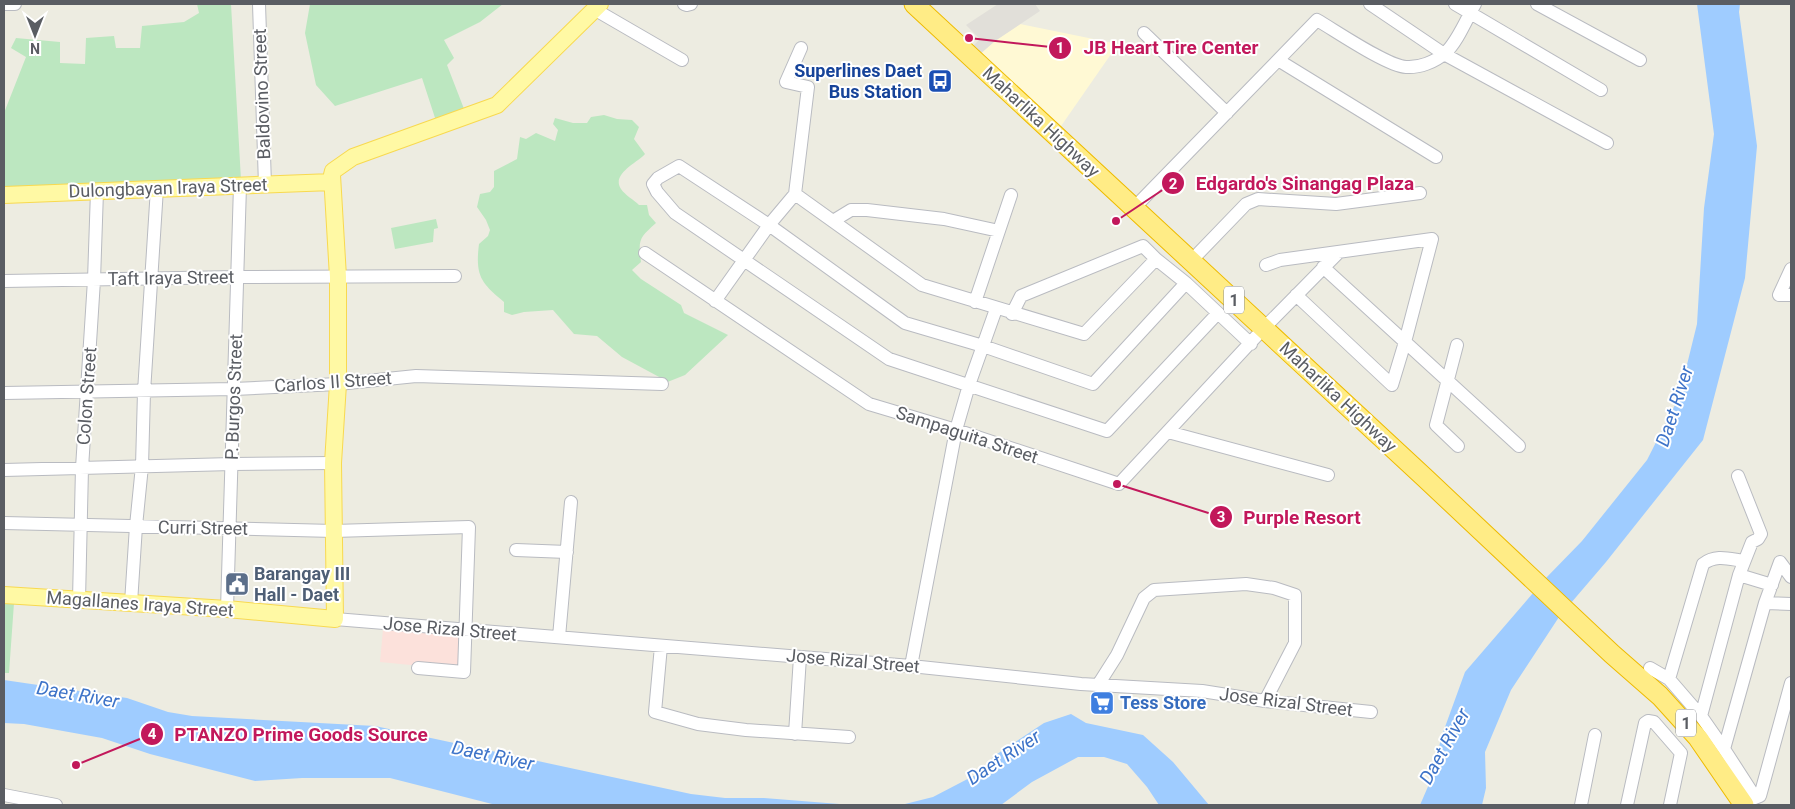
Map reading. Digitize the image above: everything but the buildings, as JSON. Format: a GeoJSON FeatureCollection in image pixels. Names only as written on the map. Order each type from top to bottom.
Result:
{"type":"FeatureCollection","features":[{"type":"Feature","properties":{"kind":"highway","name":"Maharlika Highway"},"geometry":{"type":"LineString","coordinates":[[914,4],[1612,654],[1654,690],[1688,726],[1748,802]]}},
{"type":"Feature","properties":{"kind":"main road"},"geometry":{"type":"LineString","coordinates":[[335,620],[333,463],[338,384],[338,277],[332,182],[333,171],[352,157],[497,105],[597,7]]}},
{"type":"Feature","properties":{"kind":"main road","name":"Dulongbayan Iraya Street"},"geometry":{"type":"LineString","coordinates":[[4,195],[332,182]]}},
{"type":"Feature","properties":{"kind":"main road","name":"Magallanes Iraya Street"},"geometry":{"type":"LineString","coordinates":[[4,595],[227,609],[335,620]]}},
{"type":"Feature","properties":{"kind":"street"},"geometry":{"type":"LineString","coordinates":[[4,4],[15,4]]}},
{"type":"Feature","properties":{"kind":"street","name":"Baldovino Street"},"geometry":{"type":"LineString","coordinates":[[258,4],[265,185]]}},
{"type":"Feature","properties":{"kind":"street"},"geometry":{"type":"LineString","coordinates":[[684,4],[687,6],[691,4]]}},
{"type":"Feature","properties":{"kind":"street"},"geometry":{"type":"LineString","coordinates":[[1370,4],[1444,54],[1607,143]]}},
{"type":"Feature","properties":{"kind":"street"},"geometry":{"type":"LineString","coordinates":[[1455,4],[1472,8],[1601,90]]}},
{"type":"Feature","properties":{"kind":"street"},"geometry":{"type":"LineString","coordinates":[[1537,4],[1640,60]]}},
{"type":"Feature","properties":{"kind":"street"},"geometry":{"type":"LineString","coordinates":[[597,7],[682,60]]}},
{"type":"Feature","properties":{"kind":"street"},"geometry":{"type":"LineString","coordinates":[[1134,208],[1318,20],[1374,54],[1403,68],[1420,67],[1444,54],[1452,45],[1472,8]]}},
{"type":"Feature","properties":{"kind":"street"},"geometry":{"type":"LineString","coordinates":[[1144,33],[1227,113]]}},
{"type":"Feature","properties":{"kind":"street"},"geometry":{"type":"LineString","coordinates":[[715,300],[769,225],[795,194],[808,87],[786,82],[801,48]]}},
{"type":"Feature","properties":{"kind":"street"},"geometry":{"type":"LineString","coordinates":[[1278,60],[1436,157]]}},
{"type":"Feature","properties":{"kind":"street"},"geometry":{"type":"LineString","coordinates":[[1186,284],[1093,384],[983,346],[905,323],[769,225],[679,166],[658,178],[653,184],[657,192],[675,213],[889,359],[1107,431],[1218,313]]}},
{"type":"Feature","properties":{"kind":"street","name":"P. Burgos Street"},"geometry":{"type":"LineString","coordinates":[[227,609],[240,186]]}},
{"type":"Feature","properties":{"kind":"street"},"geometry":{"type":"LineString","coordinates":[[131,603],[142,466],[144,392],[157,188]]}},
{"type":"Feature","properties":{"kind":"street","name":"Colon Street"},"geometry":{"type":"LineString","coordinates":[[79,600],[82,468],[94,280],[97,191]]}},
{"type":"Feature","properties":{"kind":"street"},"geometry":{"type":"LineString","coordinates":[[1191,261],[1246,204],[1258,199],[1336,204],[1420,193]]}},
{"type":"Feature","properties":{"kind":"street"},"geometry":{"type":"LineString","coordinates":[[795,194],[922,285],[1012,314],[1084,334],[1156,259]]}},
{"type":"Feature","properties":{"kind":"street"},"geometry":{"type":"LineString","coordinates":[[975,302],[1011,195]]}},
{"type":"Feature","properties":{"kind":"street"},"geometry":{"type":"LineString","coordinates":[[833,221],[851,210],[867,210],[944,219],[999,231]]}},
{"type":"Feature","properties":{"kind":"street"},"geometry":{"type":"LineString","coordinates":[[1266,265],[1280,260],[1432,239],[1392,385],[1296,295]]}},
{"type":"Feature","properties":{"kind":"street"},"geometry":{"type":"LineString","coordinates":[[1012,314],[1021,296],[1143,246],[1251,344]]}},
{"type":"Feature","properties":{"kind":"street","name":"Sampaguita Street"},"geometry":{"type":"LineString","coordinates":[[645,253],[869,404],[956,430],[1119,484],[1264,328],[1338,253]]}},
{"type":"Feature","properties":{"kind":"street"},"geometry":{"type":"LineString","coordinates":[[1323,267],[1519,446]]}},
{"type":"Feature","properties":{"kind":"street"},"geometry":{"type":"LineString","coordinates":[[1791,269],[1779,295],[1791,295]]}},
{"type":"Feature","properties":{"kind":"street","name":"Taft Iraya Street"},"geometry":{"type":"LineString","coordinates":[[4,281],[455,276]]}},
{"type":"Feature","properties":{"kind":"street"},"geometry":{"type":"LineString","coordinates":[[911,666],[956,430],[969,385],[996,309]]}},
{"type":"Feature","properties":{"kind":"street"},"geometry":{"type":"LineString","coordinates":[[1457,345],[1449,382],[1436,425],[1458,446]]}},
{"type":"Feature","properties":{"kind":"street","name":"Carlos II Street"},"geometry":{"type":"LineString","coordinates":[[4,393],[234,389],[338,384],[416,376],[662,384]]}},
{"type":"Feature","properties":{"kind":"street"},"geometry":{"type":"LineString","coordinates":[[1168,432],[1328,475]]}},
{"type":"Feature","properties":{"kind":"street"},"geometry":{"type":"LineString","coordinates":[[4,470],[333,463]]}},
{"type":"Feature","properties":{"kind":"street"},"geometry":{"type":"LineString","coordinates":[[1701,716],[1739,575],[1752,542],[1761,534],[1738,476]]}},
{"type":"Feature","properties":{"kind":"street"},"geometry":{"type":"LineString","coordinates":[[559,638],[571,502]]}},
{"type":"Feature","properties":{"kind":"street","name":"Curri Street"},"geometry":{"type":"LineString","coordinates":[[4,523],[334,531],[469,527],[467,630]]}},
{"type":"Feature","properties":{"kind":"street"},"geometry":{"type":"LineString","coordinates":[[516,550],[567,552]]}},
{"type":"Feature","properties":{"kind":"street"},"geometry":{"type":"LineString","coordinates":[[1669,679],[1703,564],[1710,558],[1721,557],[1744,561]]}},
{"type":"Feature","properties":{"kind":"street"},"geometry":{"type":"LineString","coordinates":[[1724,749],[1765,603],[1780,562],[1791,577]]}},
{"type":"Feature","properties":{"kind":"street"},"geometry":{"type":"LineString","coordinates":[[1739,575],[1772,585]]}},
{"type":"Feature","properties":{"kind":"street"},"geometry":{"type":"LineString","coordinates":[[1098,685],[1117,655],[1144,598],[1154,590],[1246,584],[1274,588],[1295,595],[1295,643],[1265,701]]}},
{"type":"Feature","properties":{"kind":"street"},"geometry":{"type":"LineString","coordinates":[[1765,603],[1791,604]]}},
{"type":"Feature","properties":{"kind":"street","name":"Jose Rizal Street"},"geometry":{"type":"LineString","coordinates":[[335,620],[911,666],[1098,685],[1202,691],[1265,701],[1371,712]]}},
{"type":"Feature","properties":{"kind":"street"},"geometry":{"type":"LineString","coordinates":[[418,668],[464,672],[467,630]]}},
{"type":"Feature","properties":{"kind":"street"},"geometry":{"type":"LineString","coordinates":[[661,646],[655,712],[698,724],[746,730],[848,737]]}},
{"type":"Feature","properties":{"kind":"street"},"geometry":{"type":"LineString","coordinates":[[795,734],[800,657]]}},
{"type":"Feature","properties":{"kind":"street"},"geometry":{"type":"LineString","coordinates":[[1650,668],[1669,679],[1701,716],[1724,749],[1748,802],[1760,796],[1791,681]]}},
{"type":"Feature","properties":{"kind":"street"},"geometry":{"type":"LineString","coordinates":[[1628,805],[1645,723],[1648,721],[1654,722],[1681,753],[1670,805]]}},
{"type":"Feature","properties":{"kind":"street"},"geometry":{"type":"LineString","coordinates":[[1581,805],[1595,735]]}},
{"type":"Feature","properties":{"kind":"street"},"geometry":{"type":"LineString","coordinates":[[4,796],[56,805]]}},
{"type":"Feature","properties":{"kind":"shaded area"},"geometry":{"type":"Polygon","coordinates":[[[998,4],[1035,4],[1040,11],[995,41],[979,55],[972,47],[980,39],[966,25],[998,4]]]}},
{"type":"Feature","properties":{"kind":"shaded area"},"geometry":{"type":"Polygon","coordinates":[[[1020,24],[1118,44],[1059,129],[979,55],[995,41],[1020,24]]]}},
{"type":"Feature","properties":{"kind":"shaded area"},"geometry":{"type":"Polygon","coordinates":[[[383,629],[465,636],[462,670],[380,662],[383,629]]]}},
{"type":"Feature","properties":{"kind":"green space"},"geometry":{"type":"Polygon","coordinates":[[[197,4],[231,4],[241,180],[4,190],[4,113],[26,57],[11,48],[16,38],[60,42],[60,63],[85,64],[86,38],[114,36],[116,48],[140,48],[142,26],[184,22],[199,13],[197,4]]]}},
{"type":"Feature","properties":{"kind":"green space"},"geometry":{"type":"Polygon","coordinates":[[[310,4],[503,4],[480,22],[444,40],[454,58],[447,65],[466,114],[437,124],[422,78],[335,106],[316,85],[305,33],[310,4]]]}},
{"type":"Feature","properties":{"kind":"green space"},"geometry":{"type":"Polygon","coordinates":[[[604,115],[617,119],[632,120],[639,127],[634,139],[645,154],[626,169],[619,178],[621,189],[639,205],[647,205],[649,215],[656,223],[643,236],[640,244],[641,262],[632,270],[641,279],[681,305],[684,313],[728,335],[685,375],[660,385],[661,378],[622,357],[597,336],[574,334],[553,310],[524,312],[512,315],[504,312],[504,302],[485,284],[479,271],[479,244],[488,236],[490,230],[477,207],[480,194],[490,192],[494,187],[494,171],[517,159],[520,137],[526,139],[536,133],[555,141],[558,130],[553,124],[555,118],[573,123],[587,123],[591,117],[604,115]]]}},
{"type":"Feature","properties":{"kind":"green space"},"geometry":{"type":"Polygon","coordinates":[[[436,219],[438,228],[434,229],[433,242],[395,249],[391,228],[436,219]]]}},
{"type":"Feature","properties":{"kind":"green space"},"geometry":{"type":"Polygon","coordinates":[[[4,602],[14,603],[9,673],[4,673],[4,602]]]}},
{"type":"Feature","properties":{"kind":"water","name":"Daet River"},"geometry":{"type":"Polygon","coordinates":[[[1697,4],[1740,4],[1739,12],[1757,146],[1745,278],[1703,440],[1606,562],[1559,617],[1511,690],[1485,752],[1486,788],[1482,805],[1420,805],[1433,775],[1441,738],[1465,672],[1546,578],[1582,541],[1647,460],[1679,397],[1697,324],[1704,208],[1714,134],[1697,4]]]}},
{"type":"Feature","properties":{"kind":"water","name":"Daet River"},"geometry":{"type":"Polygon","coordinates":[[[4,680],[127,698],[168,712],[192,716],[375,726],[691,794],[725,798],[764,798],[852,805],[496,805],[390,778],[302,778],[255,781],[150,754],[102,738],[24,724],[4,723],[4,680]]]}},
{"type":"Feature","properties":{"kind":"water","name":"Daet River"},"geometry":{"type":"Polygon","coordinates":[[[1071,714],[1086,723],[1143,735],[1173,762],[1209,805],[1159,805],[1147,787],[1127,764],[1104,757],[1078,757],[1032,782],[1001,805],[871,805],[905,804],[933,797],[981,772],[994,756],[1044,723],[1071,714]]]}},
{"type":"Feature","properties":{"kind":"place","name":"JB Heart Tire Center"},"geometry":{"type":"Point","coordinates":[969,38]}},
{"type":"Feature","properties":{"kind":"place","name":"Superlines Daet Bus Station"},"geometry":{"type":"Point","coordinates":[940,81]}},
{"type":"Feature","properties":{"kind":"place","name":"Edgardo's Sinangag Plaza"},"geometry":{"type":"Point","coordinates":[1116,221]}},
{"type":"Feature","properties":{"kind":"place","name":"Purple Resort"},"geometry":{"type":"Point","coordinates":[1117,484]}},
{"type":"Feature","properties":{"kind":"place","name":"Barangay III Hall - Daet"},"geometry":{"type":"Point","coordinates":[237,584]}},
{"type":"Feature","properties":{"kind":"place","name":"Tess Store"},"geometry":{"type":"Point","coordinates":[1102,703]}},
{"type":"Feature","properties":{"kind":"place","name":"PTANZO Prime Goods Source"},"geometry":{"type":"Point","coordinates":[76,765]}}]}
